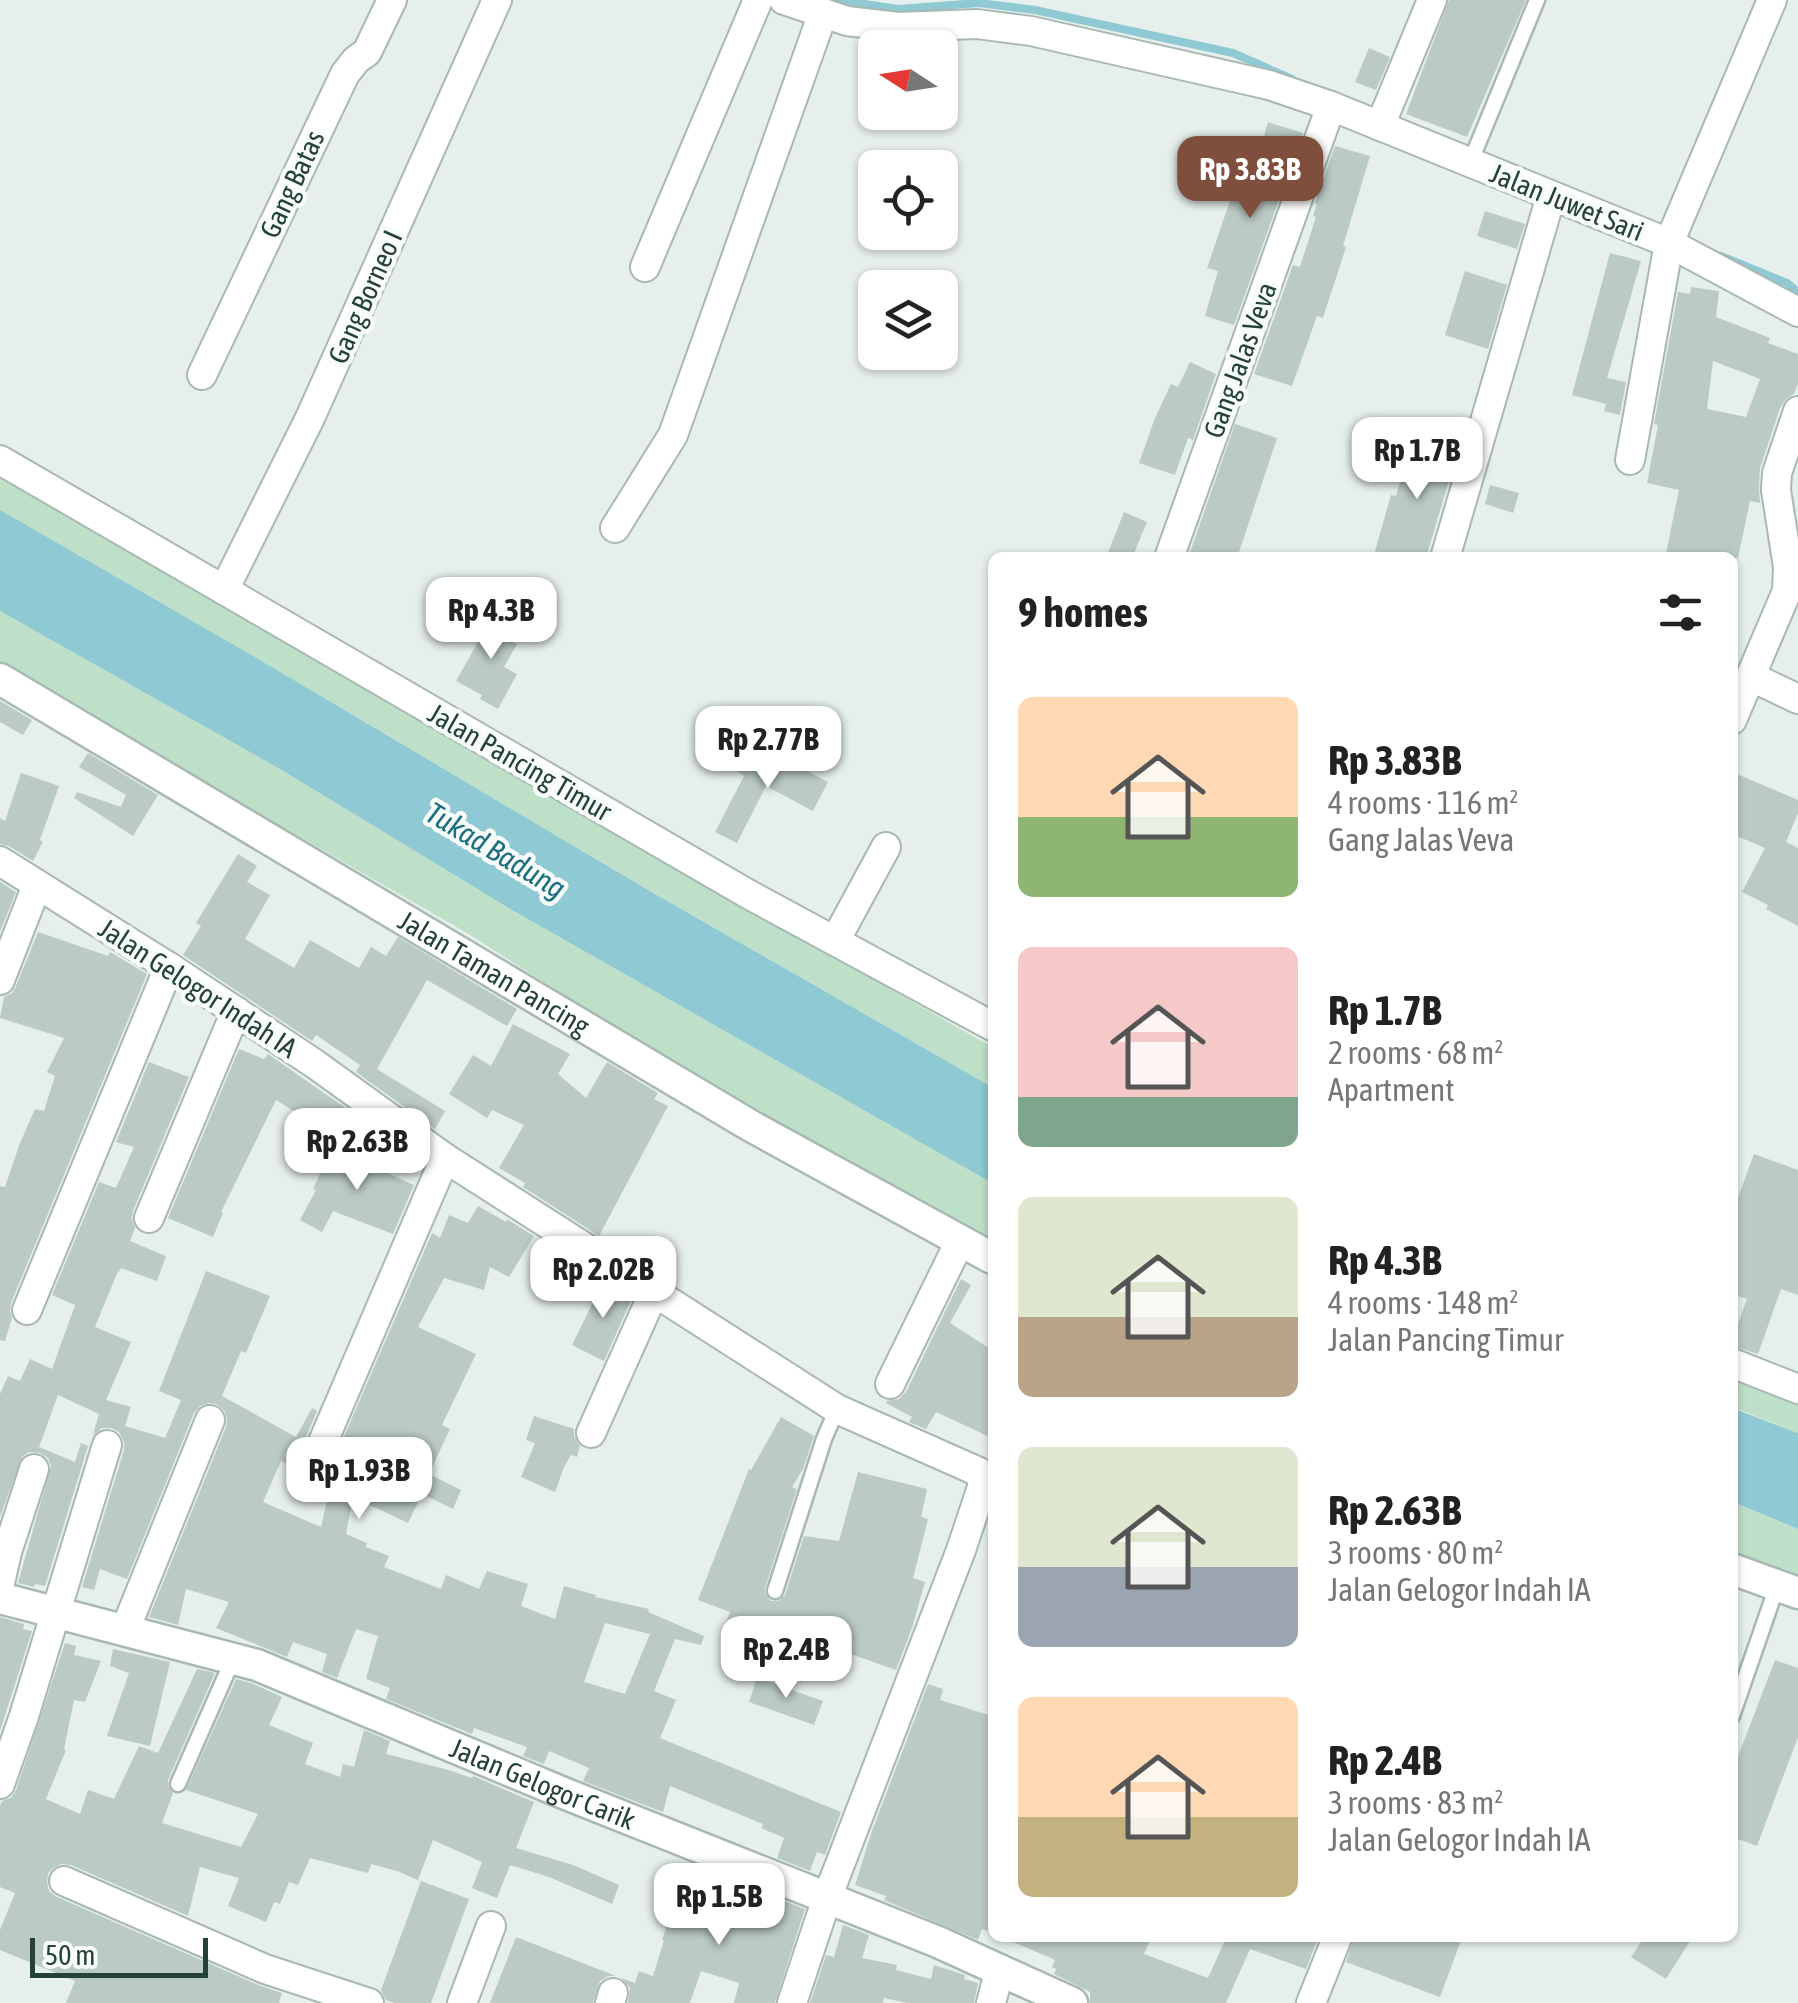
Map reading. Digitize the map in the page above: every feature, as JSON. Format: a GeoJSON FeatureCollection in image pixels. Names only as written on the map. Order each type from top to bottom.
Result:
{"type":"FeatureCollection","features":[{"type":"Feature","properties":{"kind":"street","name":"Gang Batas"},"geometry":{"type":"LineString","coordinates":[[202,375],[344,74],[367,52],[392,0]]}},
{"type":"Feature","properties":{"kind":"street","name":"Gang Borneo I"},"geometry":{"type":"LineString","coordinates":[[224,590],[327,382],[497,0]]}},
{"type":"Feature","properties":{"kind":"street"},"geometry":{"type":"LineString","coordinates":[[646,267],[758,0]]}},
{"type":"Feature","properties":{"kind":"street","name":"Jalan Juwet Sari"},"geometry":{"type":"LineString","coordinates":[[784,0],[847,20],[879,11],[927,27],[977,24],[1032,31],[1268,85],[1382,120],[1551,196],[1672,237],[1794,300]]}},
{"type":"Feature","properties":{"kind":"street"},"geometry":{"type":"LineString","coordinates":[[1382,120],[1432,0]]}},
{"type":"Feature","properties":{"kind":"street"},"geometry":{"type":"LineString","coordinates":[[1630,460],[1672,237],[1772,0]]}},
{"type":"Feature","properties":{"kind":"street"},"geometry":{"type":"LineString","coordinates":[[615,528],[673,435],[823,13]]}},
{"type":"Feature","properties":{"kind":"street","name":"Gang Jalas Veva"},"geometry":{"type":"LineString","coordinates":[[1171,552],[1331,106]]}},
{"type":"Feature","properties":{"kind":"street"},"geometry":{"type":"LineString","coordinates":[[1448,552],[1551,196]]}},
{"type":"Feature","properties":{"kind":"street"},"geometry":{"type":"LineString","coordinates":[[1738,707],[1787,592],[1787,494],[1777,474],[1798,411]]}},
{"type":"Feature","properties":{"kind":"street","name":"Jalan Pancing Timur"},"geometry":{"type":"LineString","coordinates":[[0,460],[748,894],[988,1024]]}},
{"type":"Feature","properties":{"kind":"street"},"geometry":{"type":"LineString","coordinates":[[1752,677],[1798,699]]}},
{"type":"Feature","properties":{"kind":"street","name":"Jalan Taman Pancing"},"geometry":{"type":"LineString","coordinates":[[0,679],[751,1126],[988,1256]]}},
{"type":"Feature","properties":{"kind":"street"},"geometry":{"type":"LineString","coordinates":[[835,941],[886,847]]}},
{"type":"Feature","properties":{"kind":"street","name":"Jalan Gelogor Indah IA"},"geometry":{"type":"LineString","coordinates":[[0,860],[315,1064],[445,1158],[837,1408],[975,1469],[981,1476],[962,1550],[827,1898],[792,2003]]}},
{"type":"Feature","properties":{"kind":"street"},"geometry":{"type":"LineString","coordinates":[[0,980],[37,885]]}},
{"type":"Feature","properties":{"kind":"street"},"geometry":{"type":"LineString","coordinates":[[27,1310],[169,967]]}},
{"type":"Feature","properties":{"kind":"street"},"geometry":{"type":"LineString","coordinates":[[149,1218],[236,1012]]}},
{"type":"Feature","properties":{"kind":"street"},"geometry":{"type":"LineString","coordinates":[[304,1486],[445,1158]]}},
{"type":"Feature","properties":{"kind":"street"},"geometry":{"type":"LineString","coordinates":[[890,1384],[960,1241]]}},
{"type":"Feature","properties":{"kind":"street"},"geometry":{"type":"LineString","coordinates":[[591,1432],[654,1292]]}},
{"type":"Feature","properties":{"kind":"street"},"geometry":{"type":"LineString","coordinates":[[1738,1365],[1798,1387]]}},
{"type":"Feature","properties":{"kind":"street"},"geometry":{"type":"LineString","coordinates":[[125,1630],[210,1420]]}},
{"type":"Feature","properties":{"kind":"street"},"geometry":{"type":"LineString","coordinates":[[0,1784],[108,1445]]}},
{"type":"Feature","properties":{"kind":"street"},"geometry":{"type":"LineString","coordinates":[[0,1584],[34,1469]]}},
{"type":"Feature","properties":{"kind":"street"},"geometry":{"type":"LineString","coordinates":[[1738,1571],[1787,1590]]}},
{"type":"Feature","properties":{"kind":"street","name":"Jalan Gelogor Carik"},"geometry":{"type":"LineString","coordinates":[[0,1598],[257,1665],[1000,1969],[1072,2003]]}},
{"type":"Feature","properties":{"kind":"street"},"geometry":{"type":"LineString","coordinates":[[64,1881],[265,1969],[368,2003]]}},
{"type":"Feature","properties":{"kind":"street"},"geometry":{"type":"LineString","coordinates":[[462,2003],[491,1926]]}},
{"type":"Feature","properties":{"kind":"street"},"geometry":{"type":"LineString","coordinates":[[1311,2003],[1335,1942]]}},
{"type":"Feature","properties":{"kind":"street"},"geometry":{"type":"LineString","coordinates":[[991,2003],[1000,1969]]}},
{"type":"Feature","properties":{"kind":"lane"},"geometry":{"type":"LineString","coordinates":[[1472,158],[1537,0]]}},
{"type":"Feature","properties":{"kind":"lane"},"geometry":{"type":"LineString","coordinates":[[775,1590],[837,1408]]}},
{"type":"Feature","properties":{"kind":"lane"},"geometry":{"type":"LineString","coordinates":[[1738,1702],[1787,1590]]}},
{"type":"Feature","properties":{"kind":"lane"},"geometry":{"type":"LineString","coordinates":[[178,1784],[233,1658]]}},
{"type":"Feature","properties":{"kind":"green space"},"geometry":{"type":"Polygon","coordinates":[[[0,471],[246,614],[443,735],[988,1045],[988,1085],[648,890],[0,511],[0,471]]]}},
{"type":"Feature","properties":{"kind":"green space"},"geometry":{"type":"Polygon","coordinates":[[[0,611],[285,772],[512,910],[988,1181],[988,1241],[669,1062],[467,933],[0,665],[0,611]]]}},
{"type":"Feature","properties":{"kind":"green space"},"geometry":{"type":"Polygon","coordinates":[[[1738,1381],[1798,1405],[1798,1433],[1738,1409],[1738,1381]]]}},
{"type":"Feature","properties":{"kind":"green space"},"geometry":{"type":"Polygon","coordinates":[[[1738,1504],[1798,1529],[1798,1579],[1738,1557],[1738,1504]]]}},
{"type":"Feature","properties":{"kind":"water","name":"Tukad Badung"},"geometry":{"type":"Polygon","coordinates":[[[0,510],[988,1085],[988,1181],[512,910],[285,772],[0,611],[0,510]]]}},
{"type":"Feature","properties":{"kind":"water"},"geometry":{"type":"Polygon","coordinates":[[[1738,1410],[1798,1433],[1798,1529],[1738,1504],[1738,1410]]]}},
{"type":"Feature","properties":{"kind":"building"},"geometry":{"type":"Polygon","coordinates":[[[1449,0],[1526,0],[1467,137],[1406,114],[1449,0]]]}},
{"type":"Feature","properties":{"kind":"building"},"geometry":{"type":"Polygon","coordinates":[[[1369,48],[1390,57],[1376,90],[1355,82],[1369,48]]]}},
{"type":"Feature","properties":{"kind":"building"},"geometry":{"type":"Polygon","coordinates":[[[1268,122],[1303,133],[1234,325],[1205,316],[1218,271],[1207,268],[1244,160],[1256,163],[1268,122]]]}},
{"type":"Feature","properties":{"kind":"building"},"geometry":{"type":"Polygon","coordinates":[[[1335,146],[1370,156],[1323,318],[1317,316],[1292,386],[1254,374],[1293,265],[1300,267],[1316,217],[1315,203],[1335,146]]]}},
{"type":"Feature","properties":{"kind":"building"},"geometry":{"type":"Polygon","coordinates":[[[1485,211],[1525,224],[1517,249],[1477,236],[1485,211]]]}},
{"type":"Feature","properties":{"kind":"building"},"geometry":{"type":"Polygon","coordinates":[[[1610,253],[1641,261],[1607,378],[1626,382],[1620,415],[1604,411],[1606,404],[1572,395],[1610,253]]]}},
{"type":"Feature","properties":{"kind":"building"},"geometry":{"type":"Polygon","coordinates":[[[1465,271],[1507,285],[1488,349],[1445,335],[1465,271]]]}},
{"type":"Feature","properties":{"kind":"building"},"geometry":{"type":"Polygon","coordinates":[[[1691,287],[1719,291],[1716,317],[1770,338],[1768,343],[1798,354],[1798,384],[1780,408],[1760,468],[1760,503],[1750,501],[1738,558],[1738,552],[1666,552],[1679,490],[1647,483],[1678,292],[1690,294],[1691,287]],[[1713,361],[1707,409],[1746,417],[1760,379],[1713,361]]]}},
{"type":"Feature","properties":{"kind":"building"},"geometry":{"type":"Polygon","coordinates":[[[1190,362],[1216,374],[1193,440],[1188,438],[1175,475],[1139,463],[1171,384],[1178,387],[1190,362]]]}},
{"type":"Feature","properties":{"kind":"building"},"geometry":{"type":"Polygon","coordinates":[[[1235,424],[1277,438],[1239,552],[1190,552],[1235,424]]]}},
{"type":"Feature","properties":{"kind":"building"},"geometry":{"type":"Polygon","coordinates":[[[1413,437],[1458,450],[1428,552],[1375,552],[1391,495],[1396,496],[1413,437]]]}},
{"type":"Feature","properties":{"kind":"building"},"geometry":{"type":"Polygon","coordinates":[[[1490,485],[1519,493],[1513,513],[1485,504],[1490,485]]]}},
{"type":"Feature","properties":{"kind":"building"},"geometry":{"type":"Polygon","coordinates":[[[1124,512],[1147,522],[1134,552],[1108,552],[1124,512]]]}},
{"type":"Feature","properties":{"kind":"building"},"geometry":{"type":"Polygon","coordinates":[[[495,612],[517,625],[509,640],[517,644],[504,667],[517,674],[498,709],[456,681],[495,612]]]}},
{"type":"Feature","properties":{"kind":"building"},"geometry":{"type":"Polygon","coordinates":[[[0,701],[32,720],[23,735],[0,722],[0,701]]]}},
{"type":"Feature","properties":{"kind":"building"},"geometry":{"type":"Polygon","coordinates":[[[745,752],[773,767],[779,756],[828,782],[813,811],[766,786],[737,843],[715,832],[744,776],[736,771],[745,752]]]}},
{"type":"Feature","properties":{"kind":"building"},"geometry":{"type":"Polygon","coordinates":[[[88,753],[158,795],[133,836],[74,798],[77,792],[121,807],[126,795],[79,767],[88,753]]]}},
{"type":"Feature","properties":{"kind":"building"},"geometry":{"type":"Polygon","coordinates":[[[21,773],[59,786],[40,840],[43,842],[33,861],[0,844],[0,818],[5,821],[21,773]]]}},
{"type":"Feature","properties":{"kind":"building"},"geometry":{"type":"Polygon","coordinates":[[[1738,775],[1798,800],[1798,813],[1786,842],[1798,848],[1798,926],[1742,892],[1765,848],[1738,837],[1738,775]]]}},
{"type":"Feature","properties":{"kind":"building"},"geometry":{"type":"Polygon","coordinates":[[[238,854],[257,866],[247,882],[270,895],[245,939],[294,968],[310,940],[359,968],[371,947],[386,956],[398,937],[517,1009],[507,1026],[427,980],[377,1069],[445,1111],[435,1129],[356,1072],[360,1065],[316,1035],[312,1041],[183,955],[201,926],[196,923],[238,854]]]}},
{"type":"Feature","properties":{"kind":"building"},"geometry":{"type":"Polygon","coordinates":[[[0,882],[16,892],[0,932],[0,882]]]}},
{"type":"Feature","properties":{"kind":"building"},"geometry":{"type":"Polygon","coordinates":[[[38,932],[108,956],[110,952],[147,974],[11,1303],[12,1318],[5,1341],[0,1340],[0,1186],[5,1187],[35,1109],[44,1111],[55,1076],[47,1072],[64,1038],[0,1018],[4,997],[16,986],[38,932]]]}},
{"type":"Feature","properties":{"kind":"building"},"geometry":{"type":"Polygon","coordinates":[[[513,1024],[570,1054],[558,1074],[586,1098],[607,1062],[658,1093],[654,1099],[668,1106],[599,1236],[499,1168],[524,1125],[492,1110],[487,1118],[449,1094],[473,1055],[491,1066],[513,1024]]]}},
{"type":"Feature","properties":{"kind":"building"},"geometry":{"type":"Polygon","coordinates":[[[239,1049],[264,1059],[268,1054],[350,1111],[334,1136],[276,1100],[221,1212],[213,1237],[168,1218],[239,1049]]]}},
{"type":"Feature","properties":{"kind":"building"},"geometry":{"type":"Polygon","coordinates":[[[149,1062],[189,1077],[133,1211],[135,1228],[130,1241],[166,1256],[157,1281],[121,1268],[95,1327],[131,1342],[106,1400],[131,1407],[125,1426],[165,1438],[181,1400],[159,1391],[206,1271],[270,1296],[246,1353],[241,1351],[222,1396],[296,1437],[312,1408],[317,1411],[293,1467],[281,1461],[263,1502],[321,1527],[330,1486],[324,1483],[432,1233],[440,1238],[449,1215],[468,1223],[478,1206],[534,1236],[509,1277],[490,1267],[484,1290],[444,1278],[418,1327],[476,1354],[442,1425],[450,1429],[429,1474],[461,1490],[453,1509],[422,1494],[408,1523],[353,1497],[346,1534],[389,1556],[384,1567],[441,1589],[446,1575],[479,1589],[487,1571],[528,1584],[521,1606],[555,1619],[564,1586],[649,1609],[648,1612],[704,1636],[701,1645],[675,1639],[654,1691],[676,1700],[660,1738],[841,1812],[825,1855],[817,1852],[810,1871],[777,1858],[784,1838],[761,1828],[763,1824],[670,1786],[663,1812],[583,1781],[589,1768],[549,1751],[544,1764],[523,1756],[527,1747],[474,1728],[472,1734],[386,1699],[390,1688],[366,1679],[378,1636],[356,1629],[337,1678],[322,1672],[327,1654],[293,1642],[287,1657],[216,1628],[229,1602],[186,1589],[178,1625],[149,1617],[226,1427],[224,1410],[216,1404],[200,1406],[194,1413],[127,1579],[100,1569],[94,1590],[82,1587],[124,1442],[119,1432],[111,1428],[102,1428],[93,1435],[99,1414],[58,1395],[39,1447],[75,1462],[81,1443],[88,1446],[45,1586],[18,1583],[51,1466],[40,1453],[29,1452],[22,1457],[0,1517],[0,1394],[8,1376],[20,1381],[30,1359],[52,1369],[75,1305],[52,1295],[99,1182],[116,1188],[134,1147],[116,1142],[149,1062]],[[605,1623],[584,1682],[625,1694],[650,1634],[605,1623]]]}},
{"type":"Feature","properties":{"kind":"building"},"geometry":{"type":"Polygon","coordinates":[[[334,1143],[352,1151],[349,1156],[414,1185],[393,1234],[333,1211],[322,1232],[300,1220],[334,1143]]]}},
{"type":"Feature","properties":{"kind":"building"},"geometry":{"type":"Polygon","coordinates":[[[1754,1154],[1798,1170],[1798,1295],[1781,1289],[1758,1354],[1738,1348],[1738,1324],[1747,1299],[1738,1296],[1738,1198],[1754,1154]]]}},
{"type":"Feature","properties":{"kind":"building"},"geometry":{"type":"Polygon","coordinates":[[[961,1279],[971,1285],[950,1323],[988,1347],[988,1436],[936,1412],[926,1429],[909,1422],[912,1417],[886,1403],[906,1392],[961,1279]]]}},
{"type":"Feature","properties":{"kind":"building"},"geometry":{"type":"Polygon","coordinates":[[[604,1280],[632,1298],[604,1361],[572,1345],[604,1280]]]}},
{"type":"Feature","properties":{"kind":"building"},"geometry":{"type":"Polygon","coordinates":[[[534,1416],[574,1429],[580,1446],[577,1457],[571,1455],[564,1467],[555,1492],[521,1477],[535,1443],[526,1440],[534,1416]]]}},
{"type":"Feature","properties":{"kind":"building"},"geometry":{"type":"Polygon","coordinates":[[[781,1417],[814,1436],[792,1487],[797,1489],[765,1588],[771,1601],[785,1595],[804,1536],[839,1541],[858,1472],[927,1489],[921,1517],[928,1519],[913,1578],[925,1582],[896,1670],[831,1647],[830,1650],[746,1628],[741,1641],[722,1634],[730,1612],[698,1600],[749,1469],[781,1417]]]}},
{"type":"Feature","properties":{"kind":"building"},"geometry":{"type":"Polygon","coordinates":[[[0,1617],[24,1624],[23,1629],[32,1631],[0,1731],[0,1617]]]}},
{"type":"Feature","properties":{"kind":"building"},"geometry":{"type":"Polygon","coordinates":[[[65,1643],[76,1646],[74,1655],[101,1661],[85,1702],[74,1700],[66,1750],[46,1799],[80,1814],[88,1790],[114,1799],[139,1746],[158,1753],[197,1669],[215,1673],[168,1780],[173,1793],[162,1823],[241,1847],[258,1814],[186,1790],[236,1679],[282,1697],[269,1725],[313,1743],[305,1764],[340,1777],[343,1764],[354,1767],[364,1730],[390,1741],[386,1754],[473,1776],[534,1802],[516,1848],[573,1865],[619,1885],[612,1904],[510,1865],[497,1898],[472,1888],[482,1862],[433,1840],[418,1880],[371,1864],[368,1873],[310,1858],[298,1885],[289,1882],[280,1904],[274,1902],[266,1922],[228,1906],[239,1878],[200,1867],[188,1916],[61,1864],[48,1873],[49,1891],[57,1897],[282,1993],[279,2003],[66,2003],[75,1981],[0,1950],[0,1930],[15,1893],[0,1887],[0,1806],[16,1790],[65,1643]]]}},
{"type":"Feature","properties":{"kind":"building"},"geometry":{"type":"Polygon","coordinates":[[[113,1649],[170,1662],[150,1746],[107,1736],[129,1673],[110,1666],[113,1649]]]}},
{"type":"Feature","properties":{"kind":"building"},"geometry":{"type":"Polygon","coordinates":[[[1775,1660],[1798,1668],[1798,1737],[1757,1846],[1738,1839],[1738,1756],[1775,1660]]]}},
{"type":"Feature","properties":{"kind":"building"},"geometry":{"type":"Polygon","coordinates":[[[757,1678],[823,1701],[814,1725],[749,1702],[757,1678]]]}},
{"type":"Feature","properties":{"kind":"building"},"geometry":{"type":"Polygon","coordinates":[[[928,1684],[943,1689],[940,1700],[988,1715],[988,1931],[982,1929],[978,1940],[855,1885],[928,1684]]]}},
{"type":"Feature","properties":{"kind":"building"},"geometry":{"type":"Polygon","coordinates":[[[684,1874],[724,1888],[718,1905],[766,1922],[774,1897],[805,1909],[775,2003],[734,2003],[739,1983],[701,1971],[690,2003],[628,2003],[630,1988],[621,1978],[635,1983],[639,1971],[653,1976],[684,1874]]]}},
{"type":"Feature","properties":{"kind":"building"},"geometry":{"type":"Polygon","coordinates":[[[421,1881],[469,1899],[431,2003],[395,2003],[386,2000],[381,1990],[421,1881]]]}},
{"type":"Feature","properties":{"kind":"building"},"geometry":{"type":"Polygon","coordinates":[[[843,1925],[869,1935],[862,1958],[897,1965],[896,1970],[931,1979],[934,1965],[965,1975],[964,1979],[978,1983],[974,2003],[907,2003],[884,1998],[883,2003],[810,2003],[826,1955],[834,1957],[843,1925]]]}},
{"type":"Feature","properties":{"kind":"building"},"geometry":{"type":"Polygon","coordinates":[[[516,1937],[616,1976],[600,1981],[593,2003],[490,2003],[516,1937]]]}},
{"type":"Feature","properties":{"kind":"building"},"geometry":{"type":"Polygon","coordinates":[[[1013,1942],[1149,1942],[1144,1954],[1208,1978],[1224,1942],[1316,1942],[1306,1969],[1250,1949],[1226,2003],[1090,2003],[1090,1992],[1054,1974],[1055,1960],[1013,1942]]]}},
{"type":"Feature","properties":{"kind":"building"},"geometry":{"type":"Polygon","coordinates":[[[1353,1942],[1461,1942],[1440,1997],[1346,1962],[1353,1942]]]}},
{"type":"Feature","properties":{"kind":"building"},"geometry":{"type":"Polygon","coordinates":[[[1641,1942],[1689,1942],[1666,1979],[1631,1957],[1641,1942]]]}},
{"type":"Feature","properties":{"kind":"waterway"},"geometry":{"type":"LineString","coordinates":[[838,0],[898,9],[979,3],[1035,10],[1233,53],[1292,79]]}},
{"type":"Feature","properties":{"kind":"waterway"},"geometry":{"type":"LineString","coordinates":[[1721,256],[1787,283],[1798,292]]}}]}
